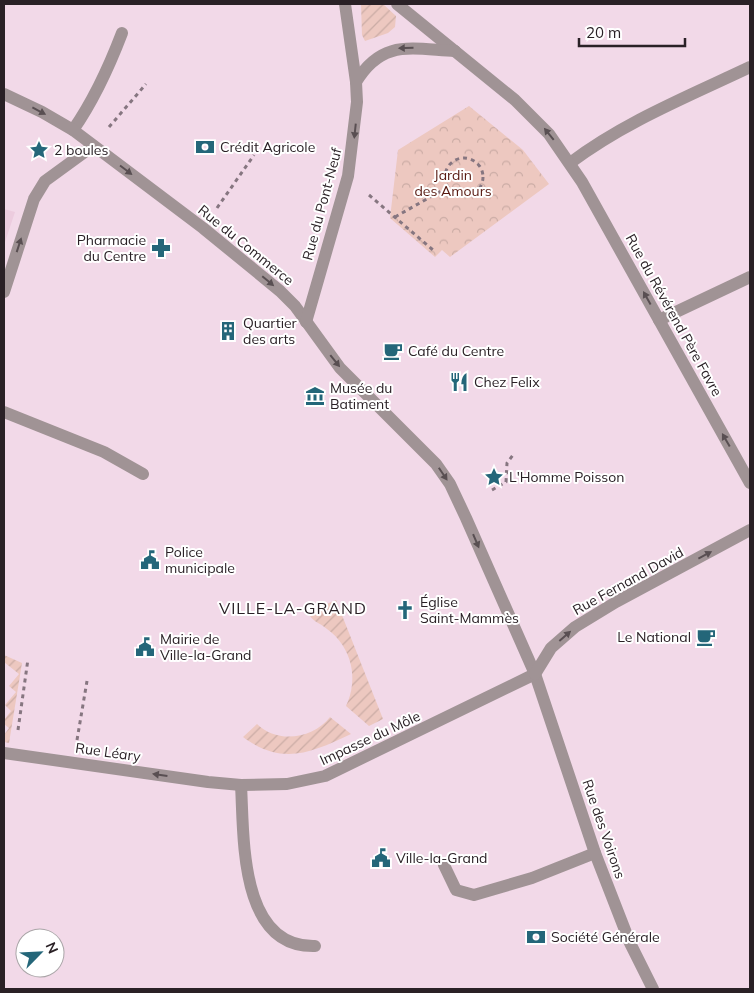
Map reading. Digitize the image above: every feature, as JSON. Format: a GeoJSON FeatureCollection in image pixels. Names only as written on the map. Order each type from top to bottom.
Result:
{"type":"FeatureCollection","features":[{"type":"Feature","properties":{"kind":"street","name":"Rue du Pont-Neuf"},"geometry":{"type":"LineString","coordinates":[[306,322],[348,176],[356,119],[356,82],[345,4]]}},
{"type":"Feature","properties":{"kind":"street","name":"Rue du Révérend Père Favre"},"geometry":{"type":"LineString","coordinates":[[397,4],[529,112],[549,134],[570,163],[750,482]]}},
{"type":"Feature","properties":{"kind":"street"},"geometry":{"type":"LineString","coordinates":[[73,130],[89,106],[106,74],[122,32]]}},
{"type":"Feature","properties":{"kind":"street"},"geometry":{"type":"LineString","coordinates":[[356,82],[365,67],[374,58],[391,50],[410,48],[454,51]]}},
{"type":"Feature","properties":{"kind":"street"},"geometry":{"type":"LineString","coordinates":[[570,163],[593,146],[630,124],[750,67]]}},
{"type":"Feature","properties":{"kind":"street","name":"Rue du Commerce"},"geometry":{"type":"LineString","coordinates":[[4,94],[42,112],[73,130],[203,228],[280,291],[295,306],[340,368],[427,453],[444,475],[456,497]]}},
{"type":"Feature","properties":{"kind":"street"},"geometry":{"type":"LineString","coordinates":[[4,292],[34,199],[46,181],[93,146]]}},
{"type":"Feature","properties":{"kind":"street"},"geometry":{"type":"LineString","coordinates":[[659,320],[750,276]]}},
{"type":"Feature","properties":{"kind":"street"},"geometry":{"type":"LineString","coordinates":[[4,412],[104,452],[143,474]]}},
{"type":"Feature","properties":{"kind":"street","name":"Rue des Voirons"},"geometry":{"type":"LineString","coordinates":[[456,497],[535,674],[595,853],[630,943],[653,989]]}},
{"type":"Feature","properties":{"kind":"street","name":"Rue Fernand David"},"geometry":{"type":"LineString","coordinates":[[535,674],[552,648],[575,627],[616,602],[750,530]]}},
{"type":"Feature","properties":{"kind":"street","name":"Impasse du Môle"},"geometry":{"type":"LineString","coordinates":[[208,782],[241,785],[299,783],[325,776],[535,674]]}},
{"type":"Feature","properties":{"kind":"street","name":"Rue Léary"},"geometry":{"type":"LineString","coordinates":[[9,754],[208,782]]}},
{"type":"Feature","properties":{"kind":"street"},"geometry":{"type":"LineString","coordinates":[[241,785],[246,857],[257,906],[277,934],[295,945],[315,946]]}},
{"type":"Feature","properties":{"kind":"street"},"geometry":{"type":"LineString","coordinates":[[444,865],[456,890],[474,895],[532,878],[595,853]]}},
{"type":"Feature","properties":{"kind":"path"},"geometry":{"type":"LineString","coordinates":[[122,113],[146,84]]}},
{"type":"Feature","properties":{"kind":"path"},"geometry":{"type":"LineString","coordinates":[[203,228],[254,155]]}},
{"type":"Feature","properties":{"kind":"path"},"geometry":{"type":"LineString","coordinates":[[460,159],[471,160],[481,168],[483,179],[474,194],[456,195],[448,187],[446,170],[454,161],[460,159]]}},
{"type":"Feature","properties":{"kind":"path"},"geometry":{"type":"LineString","coordinates":[[348,176],[433,250]]}},
{"type":"Feature","properties":{"kind":"path"},"geometry":{"type":"LineString","coordinates":[[395,218],[448,187]]}},
{"type":"Feature","properties":{"kind":"path"},"geometry":{"type":"LineString","coordinates":[[492,490],[506,482],[507,463],[513,455]]}},
{"type":"Feature","properties":{"kind":"path"},"geometry":{"type":"LineString","coordinates":[[9,754],[28,659]]}},
{"type":"Feature","properties":{"kind":"path"},"geometry":{"type":"LineString","coordinates":[[73,762],[87,681]]}},
{"type":"Feature","properties":{"kind":"shaded area"},"geometry":{"type":"Polygon","coordinates":[[[4,209],[15,212],[4,245],[4,209]]]}},
{"type":"Feature","properties":{"kind":"green space"},"geometry":{"type":"Polygon","coordinates":[[[361,4],[383,4],[396,16],[395,27],[388,33],[365,41],[362,35],[361,4]]]}},
{"type":"Feature","properties":{"kind":"green space","name":"Jardin des Amours"},"geometry":{"type":"Polygon","coordinates":[[[469,106],[523,150],[549,184],[450,257],[442,250],[435,257],[390,218],[398,150],[469,106]]]}},
{"type":"Feature","properties":{"kind":"green space"},"geometry":{"type":"Polygon","coordinates":[[[336,600],[383,719],[369,726],[346,706],[352,685],[351,664],[347,654],[336,636],[314,620],[308,612],[336,600]]]}},
{"type":"Feature","properties":{"kind":"green space"},"geometry":{"type":"Polygon","coordinates":[[[4,655],[22,663],[9,743],[4,742],[4,735],[9,728],[4,724],[4,720],[11,711],[5,705],[16,692],[9,686],[19,674],[4,662],[4,655]]]}},
{"type":"Feature","properties":{"kind":"green space"},"geometry":{"type":"Polygon","coordinates":[[[330,717],[351,734],[323,747],[297,754],[271,751],[257,746],[243,737],[257,724],[274,734],[295,736],[305,734],[323,724],[330,717]]]}},
{"type":"Feature","properties":{"kind":"place","name":"Crédit Agricole"},"geometry":{"type":"Point","coordinates":[205,147]}},
{"type":"Feature","properties":{"kind":"place","name":"2 boules"},"geometry":{"type":"Point","coordinates":[39,150]}},
{"type":"Feature","properties":{"kind":"place","name":"Pharmacie du Centre"},"geometry":{"type":"Point","coordinates":[161,248]}},
{"type":"Feature","properties":{"kind":"place","name":"Quartier des arts"},"geometry":{"type":"Point","coordinates":[228,331]}},
{"type":"Feature","properties":{"kind":"place","name":"Café du Centre"},"geometry":{"type":"Point","coordinates":[393,351]}},
{"type":"Feature","properties":{"kind":"place","name":"Chez Felix"},"geometry":{"type":"Point","coordinates":[459,382]}},
{"type":"Feature","properties":{"kind":"place","name":"Musée du Batiment"},"geometry":{"type":"Point","coordinates":[315,396]}},
{"type":"Feature","properties":{"kind":"place","name":"L'Homme Poisson"},"geometry":{"type":"Point","coordinates":[494,477]}},
{"type":"Feature","properties":{"kind":"place","name":"Police municipale"},"geometry":{"type":"Point","coordinates":[150,560]}},
{"type":"Feature","properties":{"kind":"place","name":"Église Saint-Mammès"},"geometry":{"type":"Point","coordinates":[405,610]}},
{"type":"Feature","properties":{"kind":"place","name":"Le National"},"geometry":{"type":"Point","coordinates":[706,637]}},
{"type":"Feature","properties":{"kind":"place","name":"Mairie de Ville-la-Grand"},"geometry":{"type":"Point","coordinates":[145,647]}},
{"type":"Feature","properties":{"kind":"place","name":"Ville-la-Grand"},"geometry":{"type":"Point","coordinates":[381,858]}},
{"type":"Feature","properties":{"kind":"place","name":"Société Générale"},"geometry":{"type":"Point","coordinates":[536,937]}},
{"type":"Feature","properties":{"kind":"district","name":"VILLE-LA-GRAND"},"geometry":{"type":"Point","coordinates":[293,608]}}]}
